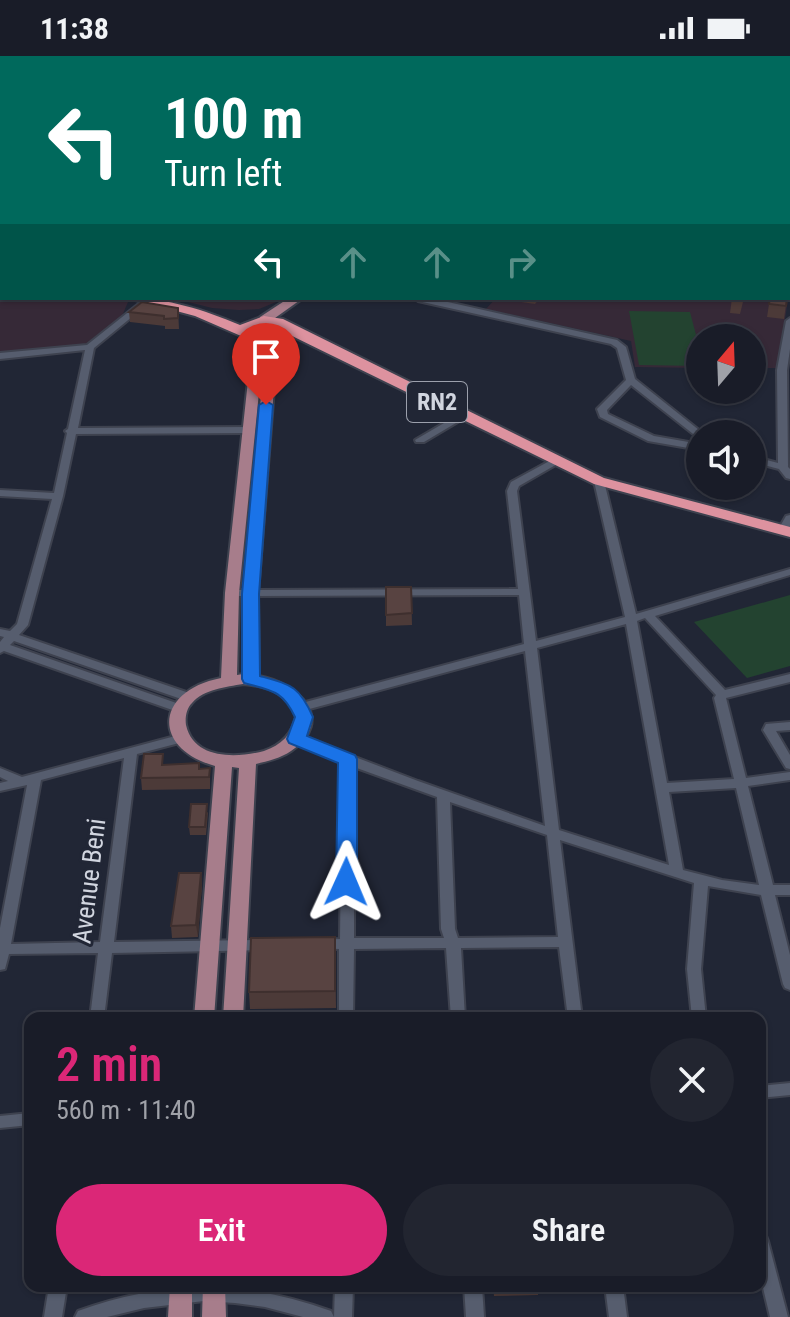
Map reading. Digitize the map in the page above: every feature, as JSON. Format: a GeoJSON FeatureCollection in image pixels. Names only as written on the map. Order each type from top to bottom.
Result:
{"type":"FeatureCollection","features":[{"type":"Feature","properties":{"kind":"highway","name":"RN2"},"geometry":{"type":"LineString","coordinates":[[145,300],[199,313],[262,320],[277,331],[318,345],[599,481],[788,527]]}},
{"type":"Feature","properties":{"kind":"highway","name":"RN2"},"geometry":{"type":"LineString","coordinates":[[199,313],[246,333],[277,331]]}},
{"type":"Feature","properties":{"kind":"highway"},"geometry":{"type":"LineString","coordinates":[[246,333],[246,325],[262,320]]}},
{"type":"Feature","properties":{"kind":"main road"},"geometry":{"type":"LineString","coordinates":[[262,320],[294,300]]}},
{"type":"Feature","properties":{"kind":"main road"},"geometry":{"type":"LineString","coordinates":[[251,679],[251,594],[277,331],[306,300]]}},
{"type":"Feature","properties":{"kind":"main road"},"geometry":{"type":"LineString","coordinates":[[229,680],[232,593],[256,362],[246,333]]}},
{"type":"Feature","properties":{"kind":"main road"},"geometry":{"type":"LineString","coordinates":[[251,679],[283,688],[302,707],[302,728],[296,739],[275,753],[248,761],[224,762],[190,750],[179,739],[175,729],[183,703],[200,689],[229,680],[251,679]]}},
{"type":"Feature","properties":{"kind":"main road"},"geometry":{"type":"LineString","coordinates":[[233,1012],[248,761]]}},
{"type":"Feature","properties":{"kind":"main road"},"geometry":{"type":"LineString","coordinates":[[205,1012],[224,762]]}},
{"type":"Feature","properties":{"kind":"main road"},"geometry":{"type":"LineString","coordinates":[[180,1292],[180,1317]]}},
{"type":"Feature","properties":{"kind":"main road"},"geometry":{"type":"LineString","coordinates":[[214,1292],[214,1317]]}},
{"type":"Feature","properties":{"kind":"street"},"geometry":{"type":"LineString","coordinates":[[1,647],[14,637],[22,625],[58,496],[90,347],[140,300]]}},
{"type":"Feature","properties":{"kind":"street"},"geometry":{"type":"LineString","coordinates":[[427,300],[614,342],[621,347],[631,380],[686,424]]}},
{"type":"Feature","properties":{"kind":"street"},"geometry":{"type":"LineString","coordinates":[[766,464],[786,472],[782,370],[790,321]]}},
{"type":"Feature","properties":{"kind":"street"},"geometry":{"type":"LineString","coordinates":[[0,356],[90,347]]}},
{"type":"Feature","properties":{"kind":"street"},"geometry":{"type":"LineString","coordinates":[[631,380],[602,409],[603,415],[651,439],[686,445]]}},
{"type":"Feature","properties":{"kind":"street"},"geometry":{"type":"LineString","coordinates":[[420,440],[463,415]]}},
{"type":"Feature","properties":{"kind":"street"},"geometry":{"type":"LineString","coordinates":[[70,431],[250,430]]}},
{"type":"Feature","properties":{"kind":"street"},"geometry":{"type":"LineString","coordinates":[[555,461],[512,488],[574,1012]]}},
{"type":"Feature","properties":{"kind":"street"},"geometry":{"type":"LineString","coordinates":[[599,481],[631,619],[677,872]]}},
{"type":"Feature","properties":{"kind":"street"},"geometry":{"type":"LineString","coordinates":[[0,493],[58,496]]}},
{"type":"Feature","properties":{"kind":"street"},"geometry":{"type":"LineString","coordinates":[[302,707],[648,615],[790,572]]}},
{"type":"Feature","properties":{"kind":"street"},"geometry":{"type":"LineString","coordinates":[[232,593],[522,592]]}},
{"type":"Feature","properties":{"kind":"street"},"geometry":{"type":"LineString","coordinates":[[648,615],[722,694]]}},
{"type":"Feature","properties":{"kind":"street"},"geometry":{"type":"LineString","coordinates":[[0,632],[183,703]]}},
{"type":"Feature","properties":{"kind":"street"},"geometry":{"type":"LineString","coordinates":[[1,647],[183,703]]}},
{"type":"Feature","properties":{"kind":"street"},"geometry":{"type":"LineString","coordinates":[[722,694],[790,678]]}},
{"type":"Feature","properties":{"kind":"street"},"geometry":{"type":"LineString","coordinates":[[722,694],[720,698],[790,984]]}},
{"type":"Feature","properties":{"kind":"street"},"geometry":{"type":"LineString","coordinates":[[790,726],[769,728],[790,765]]}},
{"type":"Feature","properties":{"kind":"street"},"geometry":{"type":"LineString","coordinates":[[0,787],[179,739]]}},
{"type":"Feature","properties":{"kind":"street"},"geometry":{"type":"LineString","coordinates":[[296,739],[443,795],[701,882],[767,892],[790,890]]}},
{"type":"Feature","properties":{"kind":"street","name":"Avenue Beni"},"geometry":{"type":"LineString","coordinates":[[98,1012],[131,751]]}},
{"type":"Feature","properties":{"kind":"street"},"geometry":{"type":"LineString","coordinates":[[346,1012],[348,759]]}},
{"type":"Feature","properties":{"kind":"street"},"geometry":{"type":"LineString","coordinates":[[0,772],[29,780]]}},
{"type":"Feature","properties":{"kind":"street"},"geometry":{"type":"LineString","coordinates":[[662,788],[790,776]]}},
{"type":"Feature","properties":{"kind":"street"},"geometry":{"type":"LineString","coordinates":[[29,780],[1,955],[237,945],[564,942]]}},
{"type":"Feature","properties":{"kind":"street"},"geometry":{"type":"LineString","coordinates":[[443,795],[448,929],[453,942],[458,1012]]}},
{"type":"Feature","properties":{"kind":"street"},"geometry":{"type":"LineString","coordinates":[[698,1012],[694,978],[701,882]]}},
{"type":"Feature","properties":{"kind":"street"},"geometry":{"type":"LineString","coordinates":[[766,1091],[790,1089]]}},
{"type":"Feature","properties":{"kind":"street"},"geometry":{"type":"LineString","coordinates":[[0,1122],[24,1120]]}},
{"type":"Feature","properties":{"kind":"street"},"geometry":{"type":"LineString","coordinates":[[766,1265],[779,1317]]}},
{"type":"Feature","properties":{"kind":"street"},"geometry":{"type":"LineString","coordinates":[[53,1317],[57,1292]]}},
{"type":"Feature","properties":{"kind":"street"},"geometry":{"type":"LineString","coordinates":[[84,1317],[115,1305],[171,1292]]}},
{"type":"Feature","properties":{"kind":"street"},"geometry":{"type":"LineString","coordinates":[[230,1292],[302,1307],[325,1317]]}},
{"type":"Feature","properties":{"kind":"street"},"geometry":{"type":"LineString","coordinates":[[343,1317],[344,1292]]}},
{"type":"Feature","properties":{"kind":"street"},"geometry":{"type":"LineString","coordinates":[[473,1292],[475,1317]]}},
{"type":"Feature","properties":{"kind":"street"},"geometry":{"type":"LineString","coordinates":[[615,1292],[618,1317]]}},
{"type":"Feature","properties":{"kind":"shaded area"},"geometry":{"type":"Polygon","coordinates":[[[0,300],[128,302],[122,316],[86,344],[0,353],[0,300]]]}},
{"type":"Feature","properties":{"kind":"shaded area"},"geometry":{"type":"Polygon","coordinates":[[[180,300],[281,300],[259,309],[212,308],[180,300]]]}},
{"type":"Feature","properties":{"kind":"shaded area"},"geometry":{"type":"Polygon","coordinates":[[[494,300],[788,300],[777,368],[766,368],[766,324],[686,324],[686,368],[635,367],[631,341],[486,309],[494,300]]]}},
{"type":"Feature","properties":{"kind":"green space"},"geometry":{"type":"Polygon","coordinates":[[[629,311],[690,312],[693,324],[686,324],[686,366],[639,365],[629,311]]]}},
{"type":"Feature","properties":{"kind":"green space"},"geometry":{"type":"Polygon","coordinates":[[[790,595],[790,666],[747,678],[694,622],[790,595]]]}},
{"type":"Feature","properties":{"kind":"building"},"geometry":{"type":"Polygon","coordinates":[[[770,300],[787,300],[786,306],[769,304],[770,300]]]}},
{"type":"Feature","properties":{"kind":"building"},"geometry":{"type":"Polygon","coordinates":[[[142,302],[178,308],[178,318],[164,319],[164,316],[129,312],[142,302]]]}},
{"type":"Feature","properties":{"kind":"building"},"geometry":{"type":"Polygon","coordinates":[[[386,587],[411,587],[412,613],[386,615],[386,587]]]}},
{"type":"Feature","properties":{"kind":"building"},"geometry":{"type":"Polygon","coordinates":[[[144,754],[163,754],[162,765],[199,763],[199,769],[210,768],[209,777],[141,778],[144,754]]]}},
{"type":"Feature","properties":{"kind":"building"},"geometry":{"type":"Polygon","coordinates":[[[191,804],[207,804],[205,827],[189,827],[191,804]]]}},
{"type":"Feature","properties":{"kind":"building"},"geometry":{"type":"Polygon","coordinates":[[[179,873],[201,873],[196,925],[171,926],[179,873]]]}},
{"type":"Feature","properties":{"kind":"building"},"geometry":{"type":"Polygon","coordinates":[[[335,937],[335,991],[249,992],[251,938],[335,937]]]}},
{"type":"Feature","properties":{"kind":"route"},"geometry":{"type":"LineString","coordinates":[[266,405],[251,594],[251,679],[268,682],[294,696],[302,707],[304,717],[296,739],[348,759],[346,882]]}}]}
